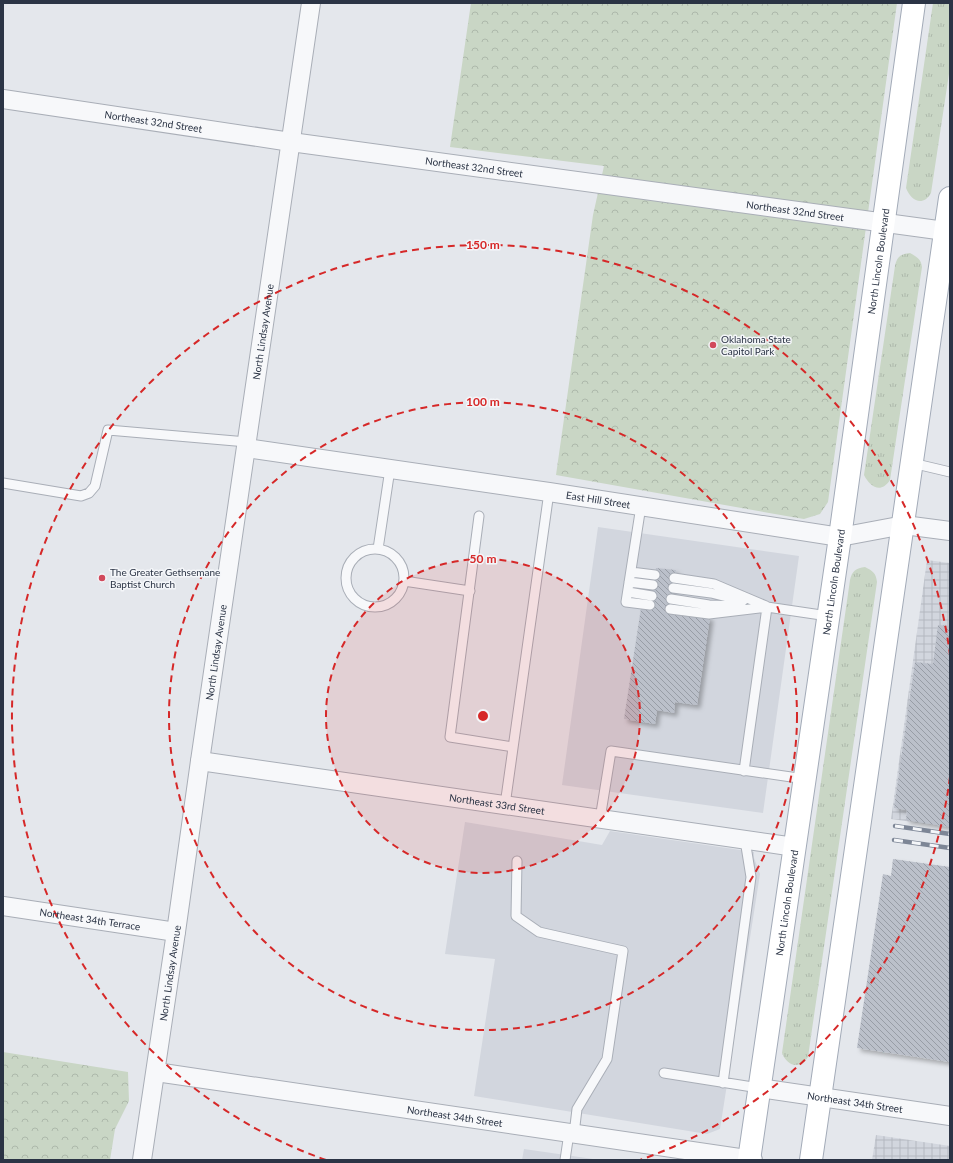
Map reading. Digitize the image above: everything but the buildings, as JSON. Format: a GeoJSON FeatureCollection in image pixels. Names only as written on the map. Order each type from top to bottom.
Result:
{"type":"FeatureCollection","features":[{"type":"Feature","properties":{"kind":"main road","name":"North Lincoln Boulevard"},"geometry":{"type":"LineString","coordinates":[[749,1160],[840,537],[914,3]]}},
{"type":"Feature","properties":{"kind":"main road"},"geometry":{"type":"LineString","coordinates":[[811,1160],[904,525],[950,198]]}},
{"type":"Feature","properties":{"kind":"street","name":"North Lindsay Avenue"},"geometry":{"type":"LineString","coordinates":[[142,1160],[311,3]]}},
{"type":"Feature","properties":{"kind":"street","name":"Northeast 32nd Street"},"geometry":{"type":"LineString","coordinates":[[3,99],[291,142],[945,231]]}},
{"type":"Feature","properties":{"kind":"street","name":"East Hill Street"},"geometry":{"type":"LineString","coordinates":[[246,445],[390,469],[840,537],[904,525],[950,531]]}},
{"type":"Feature","properties":{"kind":"street","name":"Northeast 33rd Street"},"geometry":{"type":"LineString","coordinates":[[200,761],[795,847]]}},
{"type":"Feature","properties":{"kind":"street","name":"Northeast 34th Terrace"},"geometry":{"type":"LineString","coordinates":[[3,906],[176,932]]}},
{"type":"Feature","properties":{"kind":"street","name":"Northeast 34th Street"},"geometry":{"type":"LineString","coordinates":[[156,1072],[753,1160]]}},
{"type":"Feature","properties":{"kind":"street","name":"Northeast 34th Street"},"geometry":{"type":"LineString","coordinates":[[759,1088],[950,1116]]}},
{"type":"Feature","properties":{"kind":"lane"},"geometry":{"type":"LineString","coordinates":[[3,483],[81,496],[89,493],[96,486],[108,430],[246,445]]}},
{"type":"Feature","properties":{"kind":"lane"},"geometry":{"type":"LineString","coordinates":[[912,463],[950,472]]}},
{"type":"Feature","properties":{"kind":"lane"},"geometry":{"type":"LineString","coordinates":[[378,549],[390,469]]}},
{"type":"Feature","properties":{"kind":"lane"},"geometry":{"type":"LineString","coordinates":[[505,805],[549,492]]}},
{"type":"Feature","properties":{"kind":"lane"},"geometry":{"type":"LineString","coordinates":[[641,506],[626,602],[651,601]]}},
{"type":"Feature","properties":{"kind":"lane"},"geometry":{"type":"LineString","coordinates":[[479,516],[450,737],[513,747]]}},
{"type":"Feature","properties":{"kind":"lane"},"geometry":{"type":"LineString","coordinates":[[371,549],[378,549],[389,553],[396,558],[402,566],[404,581],[401,593],[395,600],[387,605],[369,607],[361,604],[353,598],[348,590],[346,573],[349,564],[355,557],[362,552],[371,549]]}},
{"type":"Feature","properties":{"kind":"lane"},"geometry":{"type":"LineString","coordinates":[[631,572],[655,575]]}},
{"type":"Feature","properties":{"kind":"lane"},"geometry":{"type":"LineString","coordinates":[[674,578],[714,584],[767,607]]}},
{"type":"Feature","properties":{"kind":"lane"},"geometry":{"type":"LineString","coordinates":[[404,581],[470,591]]}},
{"type":"Feature","properties":{"kind":"lane"},"geometry":{"type":"LineString","coordinates":[[629,582],[653,585]]}},
{"type":"Feature","properties":{"kind":"lane"},"geometry":{"type":"LineString","coordinates":[[673,588],[711,593],[767,607],[828,616]]}},
{"type":"Feature","properties":{"kind":"lane"},"geometry":{"type":"LineString","coordinates":[[671,599],[710,605],[767,607]]}},
{"type":"Feature","properties":{"kind":"lane"},"geometry":{"type":"LineString","coordinates":[[670,609],[709,614],[767,607]]}},
{"type":"Feature","properties":{"kind":"lane"},"geometry":{"type":"LineString","coordinates":[[744,771],[767,607]]}},
{"type":"Feature","properties":{"kind":"lane"},"geometry":{"type":"LineString","coordinates":[[600,819],[611,751],[805,779]]}},
{"type":"Feature","properties":{"kind":"lane"},"geometry":{"type":"LineString","coordinates":[[723,1083],[751,877],[745,840]]}},
{"type":"Feature","properties":{"kind":"lane"},"geometry":{"type":"LineString","coordinates":[[517,861],[516,916],[539,932],[623,952],[607,1058],[577,1109],[565,1160]]}},
{"type":"Feature","properties":{"kind":"lane"},"geometry":{"type":"LineString","coordinates":[[664,1073],[759,1088]]}},
{"type":"Feature","properties":{"kind":"shaded area"},"geometry":{"type":"Polygon","coordinates":[[[598,527],[799,556],[763,813],[562,785],[598,527]]]}},
{"type":"Feature","properties":{"kind":"shaded area"},"geometry":{"type":"Polygon","coordinates":[[[927,560],[950,563],[950,827],[891,819],[927,560]]]}},
{"type":"Feature","properties":{"kind":"shaded area"},"geometry":{"type":"Polygon","coordinates":[[[465,822],[602,845],[610,831],[754,852],[754,858],[760,874],[720,1129],[707,1134],[474,1096],[495,959],[445,954],[465,822]]]}},
{"type":"Feature","properties":{"kind":"shaded area"},"geometry":{"type":"Polygon","coordinates":[[[876,1135],[950,1146],[950,1160],[872,1160],[876,1135]]]}},
{"type":"Feature","properties":{"kind":"shaded area"},"geometry":{"type":"Polygon","coordinates":[[[524,1149],[600,1160],[522,1160],[524,1149]]]}},
{"type":"Feature","properties":{"kind":"green space","name":"Oklahoma State Capitol Park"},"geometry":{"type":"Polygon","coordinates":[[[471,3],[897,3],[828,502],[820,514],[804,519],[556,475],[593,215],[604,166],[450,147],[471,3]]]}},
{"type":"Feature","properties":{"kind":"green space"},"geometry":{"type":"Polygon","coordinates":[[[933,3],[950,3],[950,67],[931,193],[924,200],[917,201],[908,193],[906,188],[933,3]]]}},
{"type":"Feature","properties":{"kind":"green space"},"geometry":{"type":"Polygon","coordinates":[[[910,253],[918,258],[922,267],[890,480],[883,487],[879,488],[872,486],[864,475],[895,266],[900,256],[910,253]]]}},
{"type":"Feature","properties":{"kind":"green space"},"geometry":{"type":"Polygon","coordinates":[[[865,567],[874,573],[877,582],[808,1057],[801,1064],[794,1065],[787,1061],[782,1053],[850,580],[855,570],[865,567]]]}},
{"type":"Feature","properties":{"kind":"green space"},"geometry":{"type":"Polygon","coordinates":[[[3,1052],[128,1072],[129,1101],[115,1129],[110,1160],[3,1160],[3,1052]]]}},
{"type":"Feature","properties":{"kind":"railway"},"geometry":{"type":"LineString","coordinates":[[895,826],[950,834]]}},
{"type":"Feature","properties":{"kind":"railway"},"geometry":{"type":"LineString","coordinates":[[894,840],[950,848]]}},
{"type":"Feature","properties":{"kind":"place","name":"Oklahoma State Capitol Park"},"geometry":{"type":"Point","coordinates":[713,345]}},
{"type":"Feature","properties":{"kind":"place","name":"The Greater Gethsemane Baptist Church"},"geometry":{"type":"Point","coordinates":[102,578]}}]}
